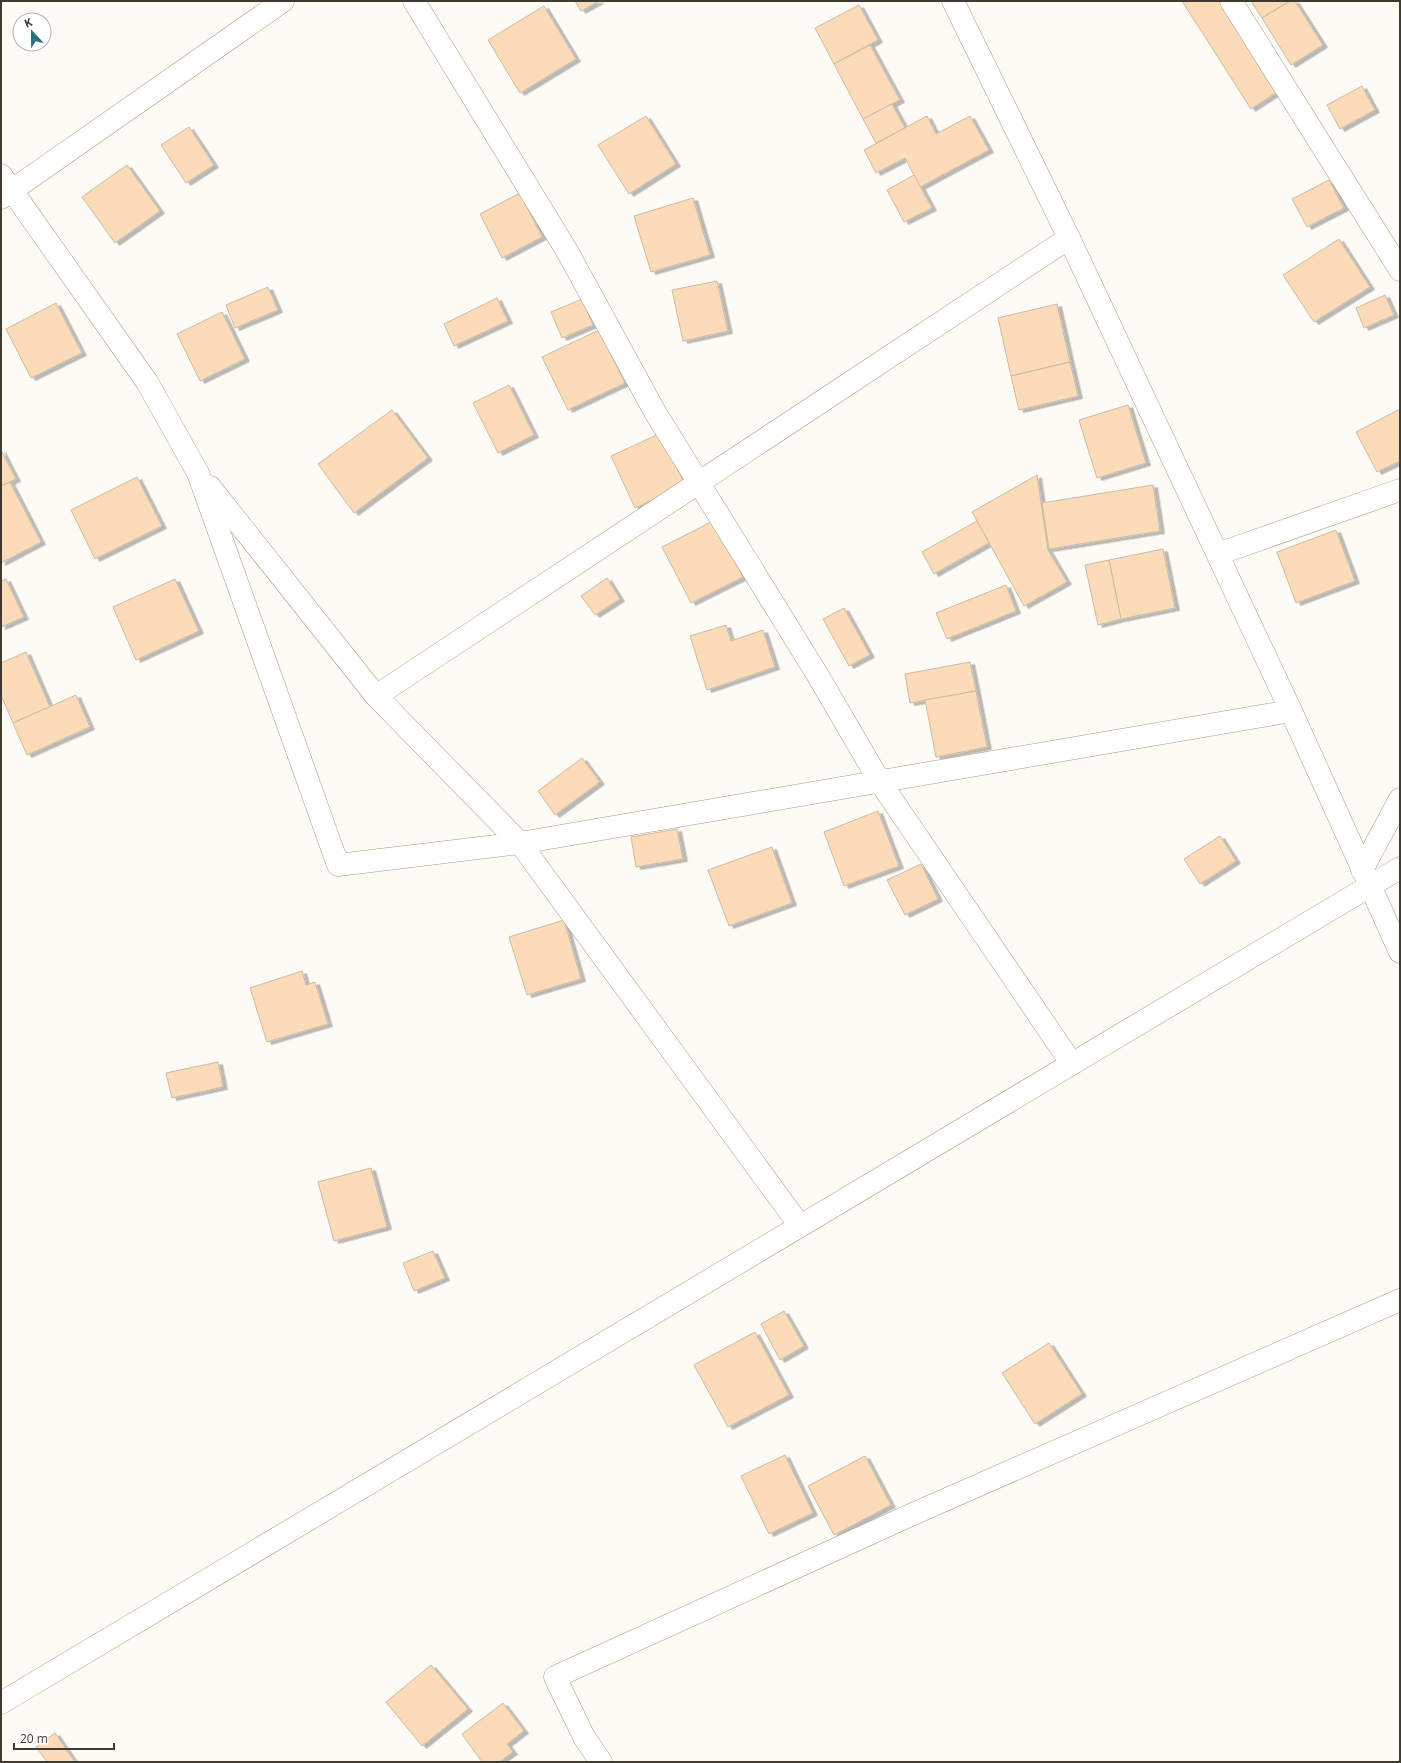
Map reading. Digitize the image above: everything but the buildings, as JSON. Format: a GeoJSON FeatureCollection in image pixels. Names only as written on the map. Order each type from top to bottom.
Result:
{"type":"FeatureCollection","features":[{"type":"Feature","properties":{"kind":"street"},"geometry":{"type":"LineString","coordinates":[[283,1],[5,188],[147,382],[198,473],[376,696],[520,843],[800,1226]]}},
{"type":"Feature","properties":{"kind":"street"},"geometry":{"type":"LineString","coordinates":[[414,1],[567,251],[655,412],[817,674],[880,782],[1072,1064]]}},
{"type":"Feature","properties":{"kind":"street"},"geometry":{"type":"LineString","coordinates":[[953,1],[1069,238],[1218,554],[1400,952]]}},
{"type":"Feature","properties":{"kind":"street"},"geometry":{"type":"LineString","coordinates":[[1231,1],[1400,270]]}},
{"type":"Feature","properties":{"kind":"street"},"geometry":{"type":"LineString","coordinates":[[376,696],[699,484],[1069,238]]}},
{"type":"Feature","properties":{"kind":"street"},"geometry":{"type":"LineString","coordinates":[[198,473],[338,865],[520,843],[1291,711]]}},
{"type":"Feature","properties":{"kind":"street"},"geometry":{"type":"LineString","coordinates":[[1218,554],[1400,490]]}},
{"type":"Feature","properties":{"kind":"street"},"geometry":{"type":"LineString","coordinates":[[1366,878],[1400,799]]}},
{"type":"Feature","properties":{"kind":"street"},"geometry":{"type":"LineString","coordinates":[[1,1703],[1072,1064],[1366,878],[1400,868]]}},
{"type":"Feature","properties":{"kind":"street"},"geometry":{"type":"LineString","coordinates":[[601,1762],[584,1737],[555,1678],[906,1517],[1400,1300]]}}]}
